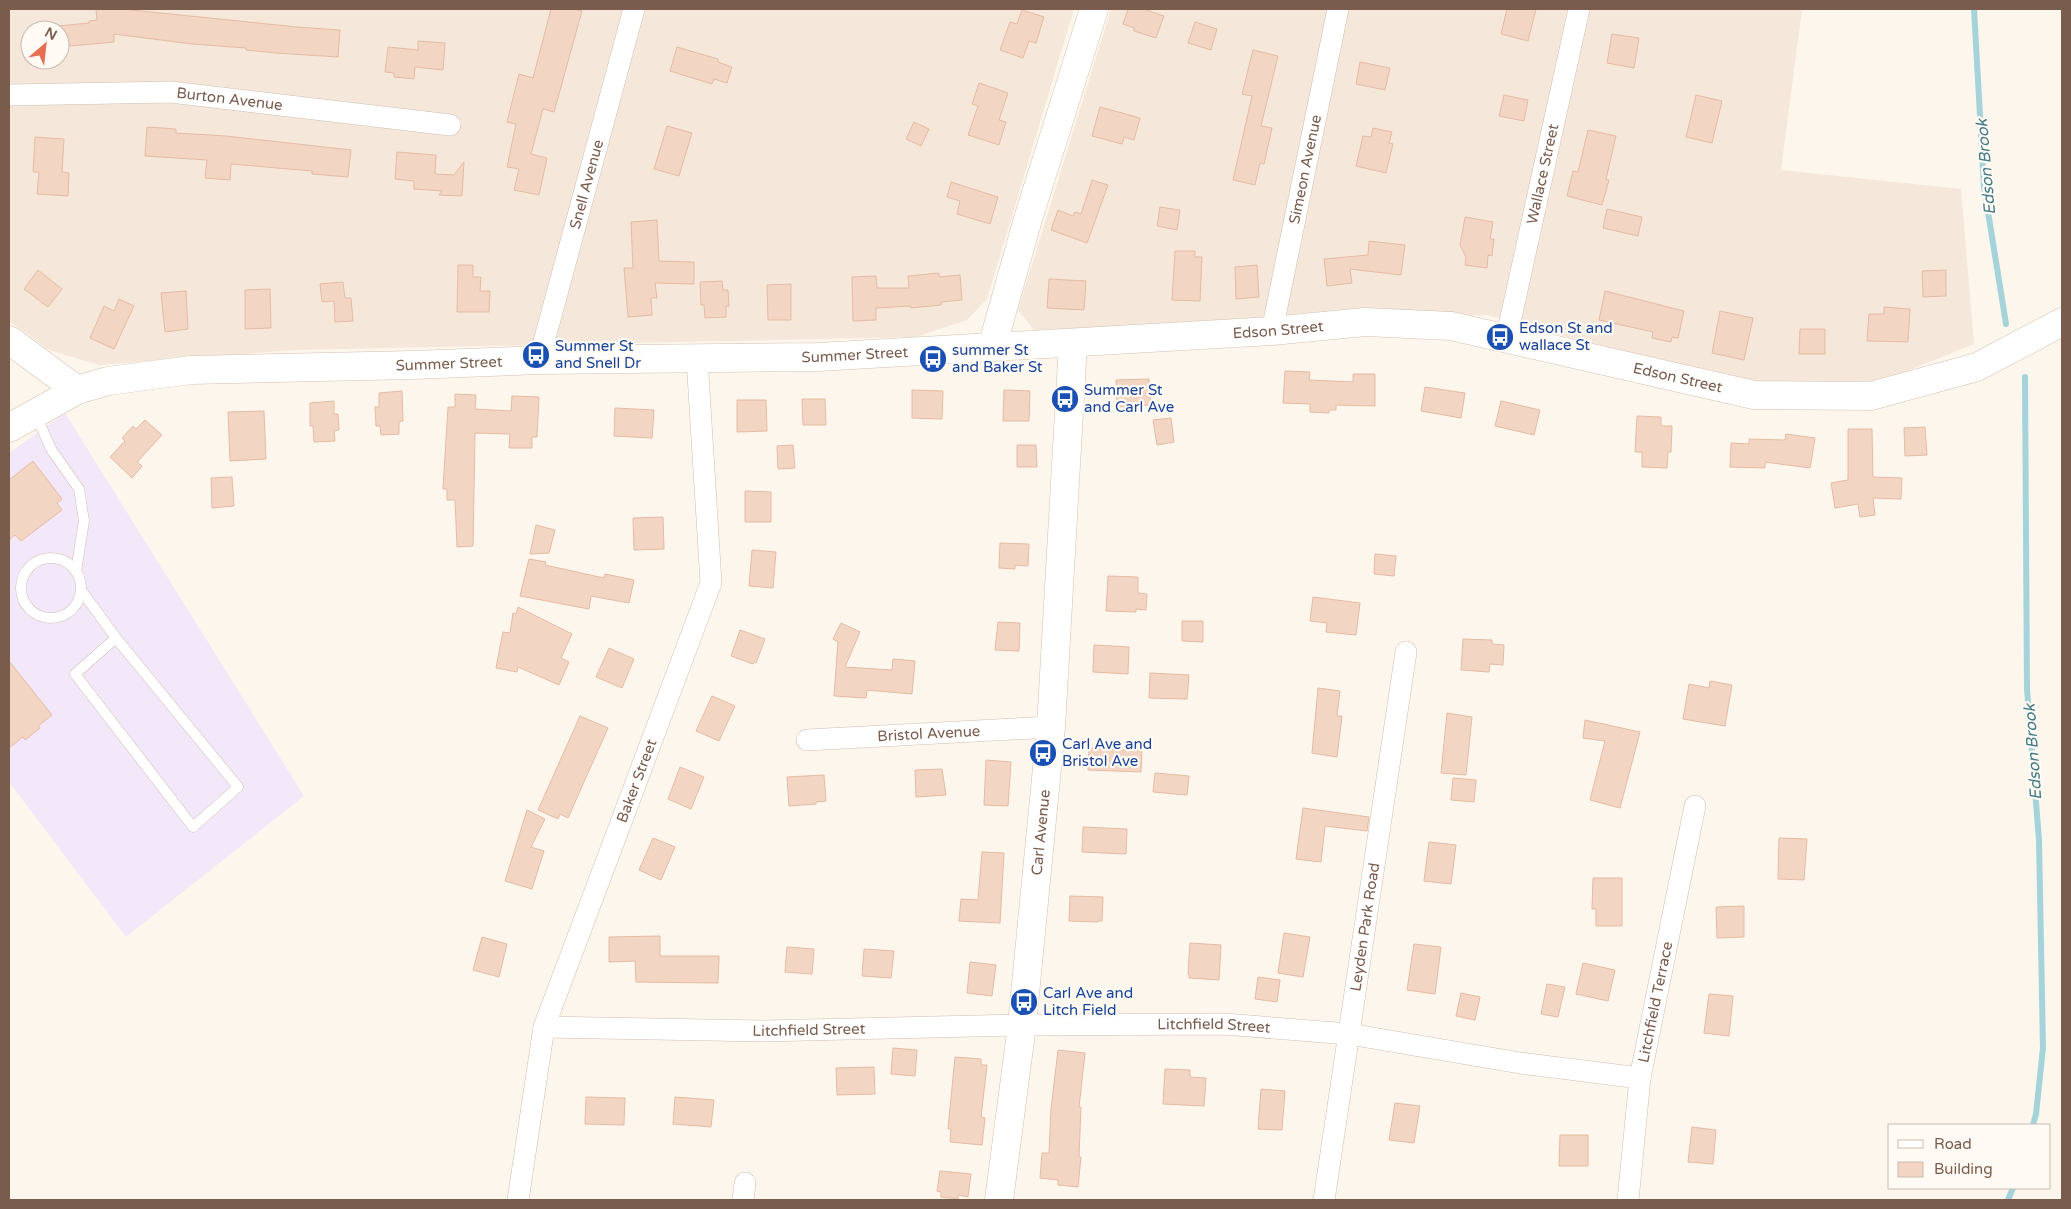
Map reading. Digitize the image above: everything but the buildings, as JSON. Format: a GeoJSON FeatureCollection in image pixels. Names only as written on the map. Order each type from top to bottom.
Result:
{"type":"FeatureCollection","features":[{"type":"Feature","properties":{"kind":"street","name":"Snell Avenue"},"geometry":{"type":"LineString","coordinates":[[539,360],[634,9]]}},
{"type":"Feature","properties":{"kind":"street"},"geometry":{"type":"LineString","coordinates":[[992,347],[1028,219],[1094,9]]}},
{"type":"Feature","properties":{"kind":"street","name":"Simeon Avenue"},"geometry":{"type":"LineString","coordinates":[[1272,331],[1338,9]]}},
{"type":"Feature","properties":{"kind":"street","name":"Wallace Street"},"geometry":{"type":"LineString","coordinates":[[1506,340],[1579,9]]}},
{"type":"Feature","properties":{"kind":"street","name":"Burton Avenue"},"geometry":{"type":"LineString","coordinates":[[9,95],[170,92],[450,125]]}},
{"type":"Feature","properties":{"kind":"street","name":"Edson Street"},"geometry":{"type":"LineString","coordinates":[[1073,343],[1272,331],[1366,322],[1451,326],[1754,395],[1871,396],[1976,367],[2062,322]]}},
{"type":"Feature","properties":{"kind":"street"},"geometry":{"type":"LineString","coordinates":[[9,340],[77,390]]}},
{"type":"Feature","properties":{"kind":"street","name":"Summer Street"},"geometry":{"type":"LineString","coordinates":[[9,428],[77,390],[108,381],[191,370],[539,360],[818,357],[1073,343]]}},
{"type":"Feature","properties":{"kind":"street","name":"Carl Avenue"},"geometry":{"type":"LineString","coordinates":[[999,1200],[1022,1025],[1051,727],[1073,343]]}},
{"type":"Feature","properties":{"kind":"street","name":"Baker Street"},"geometry":{"type":"LineString","coordinates":[[518,1200],[544,1027],[711,583],[697,358]]}},
{"type":"Feature","properties":{"kind":"street","name":"Leyden Park Road"},"geometry":{"type":"LineString","coordinates":[[1324,1200],[1406,652]]}},
{"type":"Feature","properties":{"kind":"street","name":"Bristol Avenue"},"geometry":{"type":"LineString","coordinates":[[806,740],[1051,727]]}},
{"type":"Feature","properties":{"kind":"street","name":"Litchfield Terrace"},"geometry":{"type":"LineString","coordinates":[[1628,1200],[1640,1078],[1695,806]]}},
{"type":"Feature","properties":{"kind":"street","name":"Litchfield Street"},"geometry":{"type":"LineString","coordinates":[[544,1027],[763,1031],[1022,1025],[1224,1024],[1349,1034],[1520,1063],[1640,1078]]}},
{"type":"Feature","properties":{"kind":"lane"},"geometry":{"type":"LineString","coordinates":[[36,414],[51,449],[79,489],[84,521],[76,571]]}},
{"type":"Feature","properties":{"kind":"lane"},"geometry":{"type":"LineString","coordinates":[[51,558],[61,559],[70,564],[80,580],[81,590],[79,600],[73,608],[66,614],[56,618],[46,618],[29,608],[21,590],[22,580],[32,564],[41,559],[51,558]]}},
{"type":"Feature","properties":{"kind":"lane"},"geometry":{"type":"LineString","coordinates":[[81,590],[116,638],[238,787],[193,827],[75,674],[116,638]]}},
{"type":"Feature","properties":{"kind":"shaded area"},"geometry":{"type":"Polygon","coordinates":[[[9,9],[1074,9],[987,299],[967,320],[916,337],[294,350],[99,365],[49,350],[9,321],[9,9]]]}},
{"type":"Feature","properties":{"kind":"shaded area"},"geometry":{"type":"Polygon","coordinates":[[[1111,9],[1802,9],[1781,170],[1961,189],[1974,344],[1882,381],[1731,381],[1487,315],[1034,330],[1018,310],[1111,9]]]}},
{"type":"Feature","properties":{"kind":"shaded area"},"geometry":{"type":"Polygon","coordinates":[[[65,413],[304,796],[126,937],[9,782],[9,453],[65,413]]]}},
{"type":"Feature","properties":{"kind":"waterway","name":"Edson Brook"},"geometry":{"type":"LineString","coordinates":[[1974,9],[1984,187],[2006,324]]}},
{"type":"Feature","properties":{"kind":"waterway","name":"Edson Brook"},"geometry":{"type":"LineString","coordinates":[[2025,377],[2027,689],[2039,840],[2043,1048],[2033,1124]]}},
{"type":"Feature","properties":{"kind":"waterway","name":"Edson Brook"},"geometry":{"type":"LineString","coordinates":[[2008,1200],[2013,1189]]}},
{"type":"Feature","properties":{"kind":"place","name":"Edson St and wallace St"},"geometry":{"type":"Point","coordinates":[1500,337]}},
{"type":"Feature","properties":{"kind":"place","name":"Summer St and Snell Dr"},"geometry":{"type":"Point","coordinates":[536,355]}},
{"type":"Feature","properties":{"kind":"place","name":"summer St and Baker St"},"geometry":{"type":"Point","coordinates":[933,359]}},
{"type":"Feature","properties":{"kind":"place","name":"Summer St and Carl Ave"},"geometry":{"type":"Point","coordinates":[1065,399]}},
{"type":"Feature","properties":{"kind":"place","name":"Carl Ave and Bristol Ave"},"geometry":{"type":"Point","coordinates":[1043,753]}},
{"type":"Feature","properties":{"kind":"place","name":"Carl Ave and Litch Field"},"geometry":{"type":"Point","coordinates":[1024,1002]}}]}
